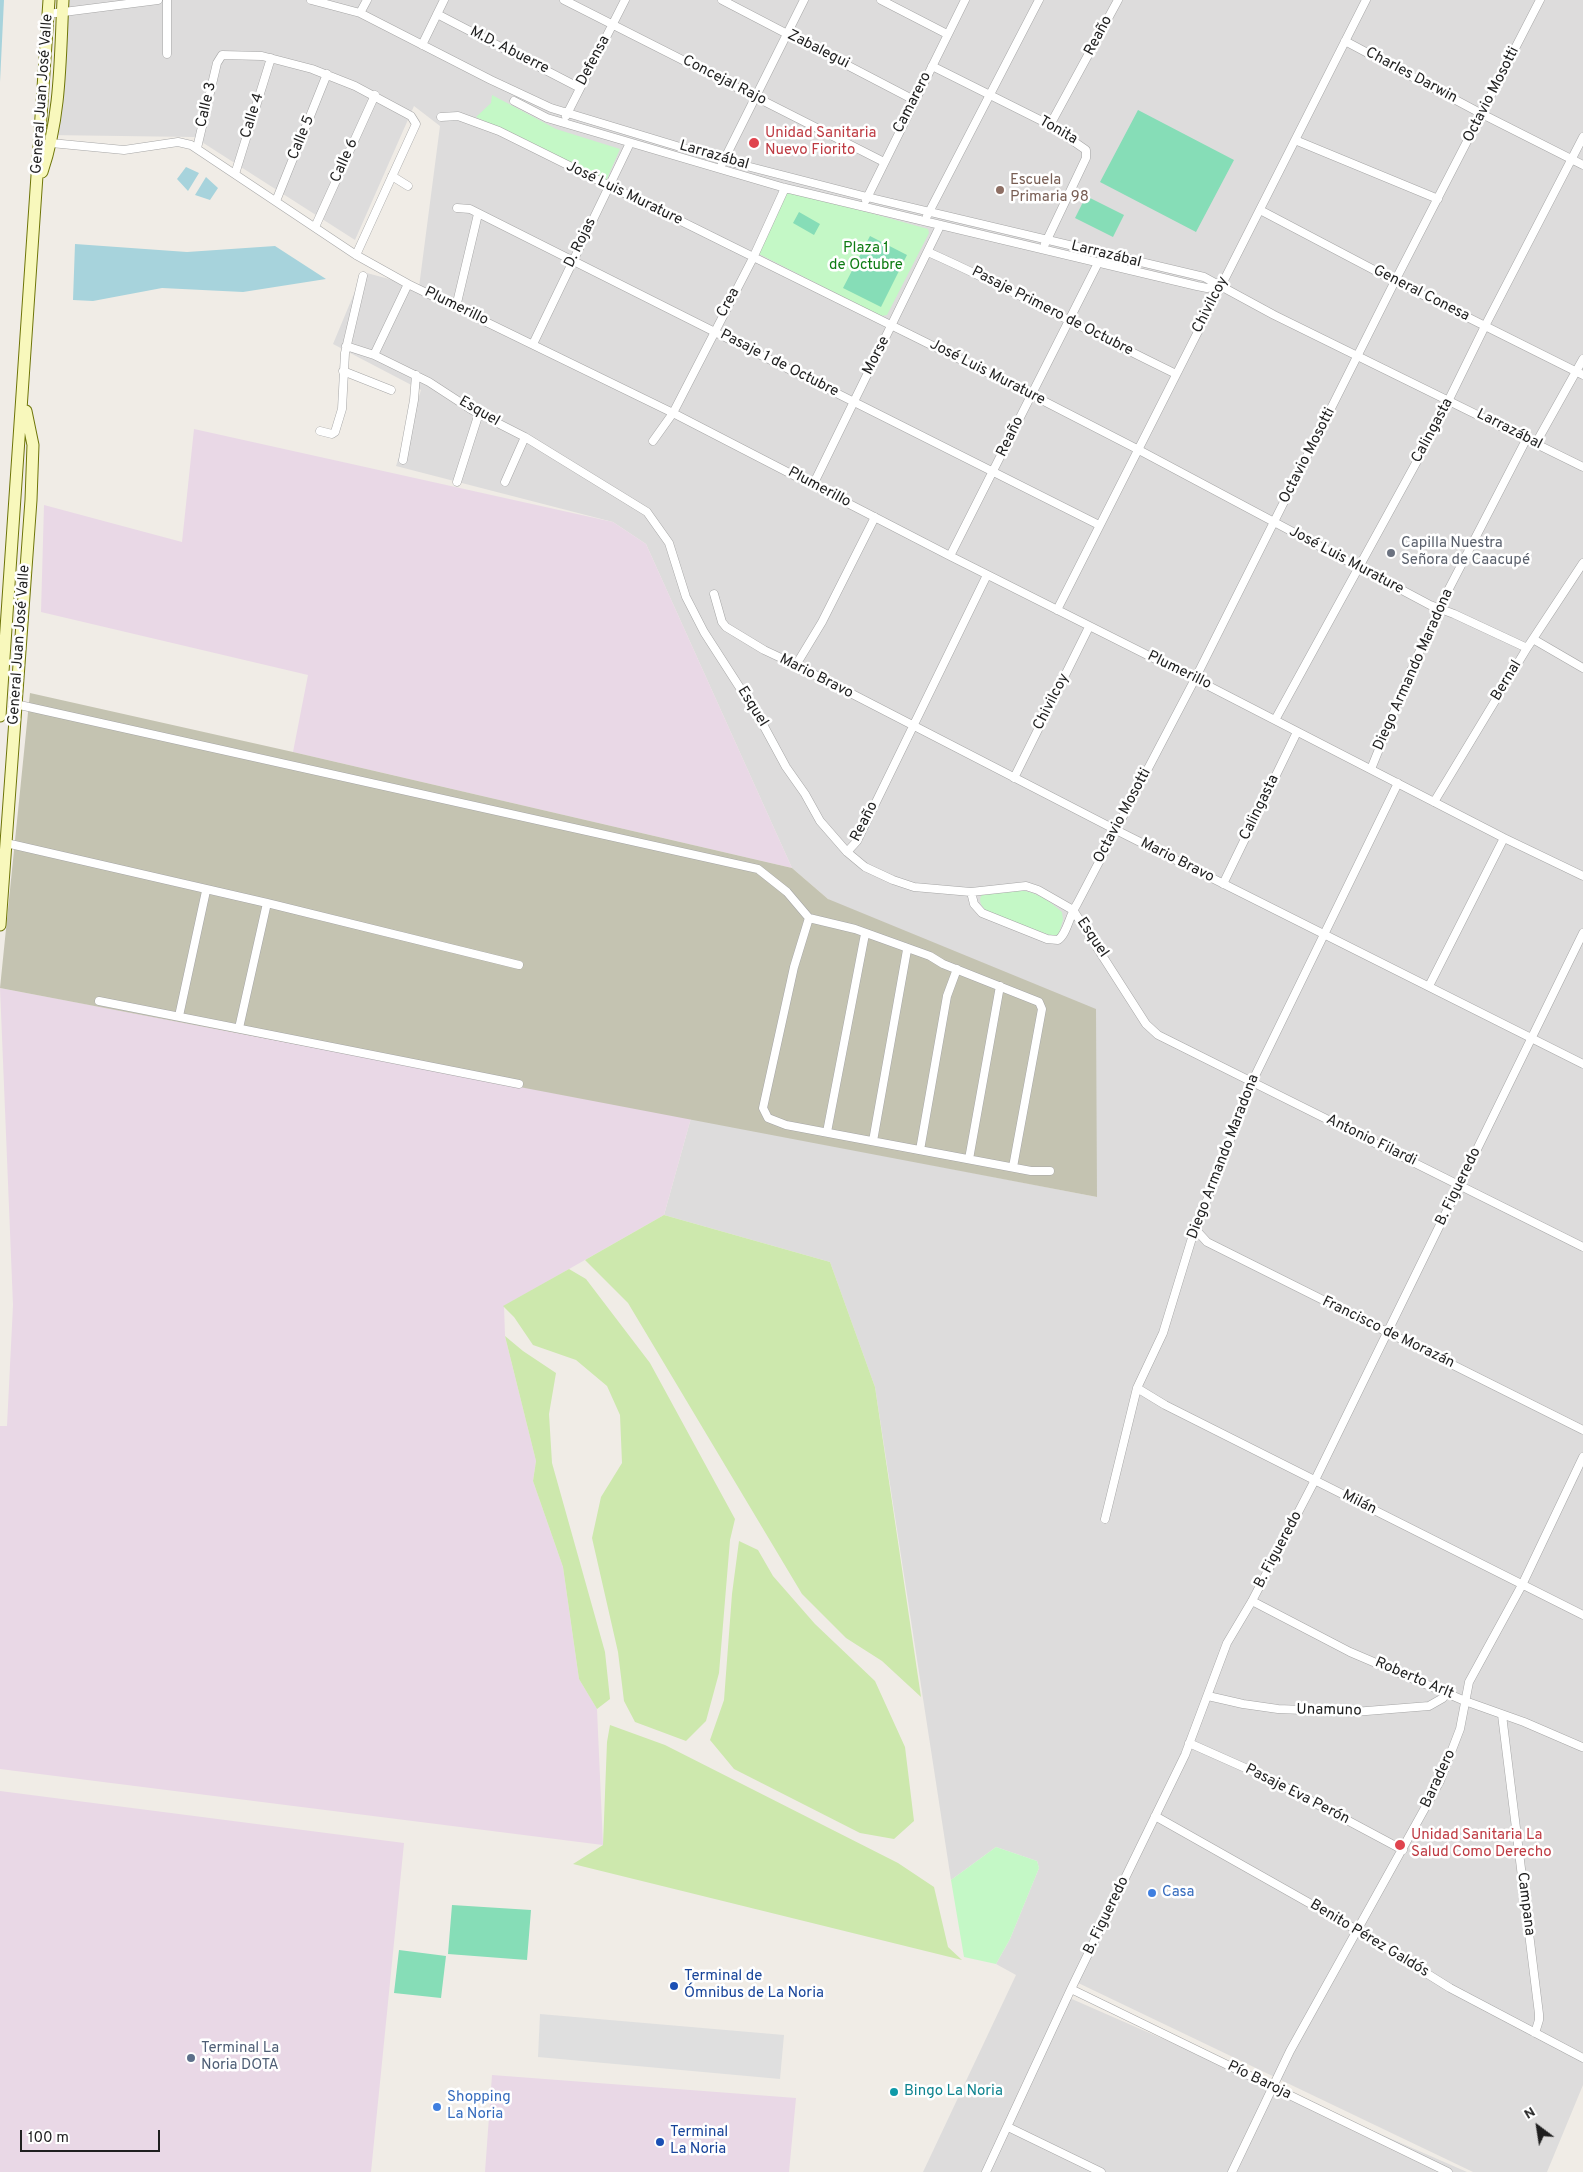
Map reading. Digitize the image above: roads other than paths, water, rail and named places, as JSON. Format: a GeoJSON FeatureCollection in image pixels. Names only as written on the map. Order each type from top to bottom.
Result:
{"type":"FeatureCollection","features":[{"type":"Feature","properties":{"kind":"main road","name":"General Juan José Valle"},"geometry":{"type":"LineString","coordinates":[[0,716],[49,0]]}},
{"type":"Feature","properties":{"kind":"main road","name":"General Juan José Valle"},"geometry":{"type":"LineString","coordinates":[[37,188],[51,143],[58,102],[63,0]]}},
{"type":"Feature","properties":{"kind":"main road","name":"General Juan José Valle"},"geometry":{"type":"LineString","coordinates":[[0,925],[33,445],[23,396]]}},
{"type":"Feature","properties":{"kind":"street"},"geometry":{"type":"LineString","coordinates":[[48,14],[158,0]]}},
{"type":"Feature","properties":{"kind":"street"},"geometry":{"type":"LineString","coordinates":[[167,0],[168,54]]}},
{"type":"Feature","properties":{"kind":"street","name":"Larrazábal"},"geometry":{"type":"LineString","coordinates":[[311,0],[360,13],[536,103],[566,113],[724,160],[867,197],[1204,277],[1274,315],[1359,355],[1583,467]]}},
{"type":"Feature","properties":{"kind":"street"},"geometry":{"type":"LineString","coordinates":[[360,13],[367,0]]}},
{"type":"Feature","properties":{"kind":"street"},"geometry":{"type":"LineString","coordinates":[[422,45],[444,0]]}},
{"type":"Feature","properties":{"kind":"street","name":"Concejal Rajo"},"geometry":{"type":"LineString","coordinates":[[564,0],[884,162]]}},
{"type":"Feature","properties":{"kind":"street","name":"Defensa"},"geometry":{"type":"LineString","coordinates":[[564,122],[566,113],[625,0]]}},
{"type":"Feature","properties":{"kind":"street","name":"Zabalegui"},"geometry":{"type":"LineString","coordinates":[[722,0],[914,100]]}},
{"type":"Feature","properties":{"kind":"street"},"geometry":{"type":"LineString","coordinates":[[721,170],[755,96],[804,0]]}},
{"type":"Feature","properties":{"kind":"street"},"geometry":{"type":"LineString","coordinates":[[881,0],[947,34]]}},
{"type":"Feature","properties":{"kind":"street","name":"Camarero"},"geometry":{"type":"LineString","coordinates":[[865,208],[867,197],[965,0]]}},
{"type":"Feature","properties":{"kind":"street"},"geometry":{"type":"LineString","coordinates":[[924,222],[1039,0]]}},
{"type":"Feature","properties":{"kind":"street","name":"Reaño"},"geometry":{"type":"LineString","coordinates":[[1050,125],[1118,0]]}},
{"type":"Feature","properties":{"kind":"street","name":"Chivilcoy"},"geometry":{"type":"LineString","coordinates":[[1057,610],[1366,0]]}},
{"type":"Feature","properties":{"kind":"street","name":"Octavio Mosotti"},"geometry":{"type":"LineString","coordinates":[[971,892],[974,904],[982,912],[1052,940],[1058,940],[1062,937],[1073,910],[1195,679],[1395,281],[1540,0]]}},
{"type":"Feature","properties":{"kind":"street","name":"M.D. Abuerre"},"geometry":{"type":"LineString","coordinates":[[437,14],[580,88]]}},
{"type":"Feature","properties":{"kind":"street","name":"Charles Darwin"},"geometry":{"type":"LineString","coordinates":[[1345,41],[1583,166]]}},
{"type":"Feature","properties":{"kind":"street","name":"Calle 3"},"geometry":{"type":"LineString","coordinates":[[197,148],[216,62],[222,55],[271,58]]}},
{"type":"Feature","properties":{"kind":"street"},"geometry":{"type":"LineString","coordinates":[[271,58],[327,74],[375,95],[411,116],[416,124],[356,255]]}},
{"type":"Feature","properties":{"kind":"street","name":"Calle 4"},"geometry":{"type":"LineString","coordinates":[[236,174],[271,58]]}},
{"type":"Feature","properties":{"kind":"street","name":"Tonita"},"geometry":{"type":"LineString","coordinates":[[932,66],[1050,125],[1084,146],[1087,154],[1046,240],[1044,250]]}},
{"type":"Feature","properties":{"kind":"street","name":"Calle 5"},"geometry":{"type":"LineString","coordinates":[[276,201],[327,74]]}},
{"type":"Feature","properties":{"kind":"street","name":"Calle 6"},"geometry":{"type":"LineString","coordinates":[[316,227],[375,95]]}},
{"type":"Feature","properties":{"kind":"street","name":"Larrazábal"},"geometry":{"type":"LineString","coordinates":[[514,101],[547,118],[785,188],[1206,288],[1220,286]]}},
{"type":"Feature","properties":{"kind":"street","name":"José Luis Murature"},"geometry":{"type":"LineString","coordinates":[[441,117],[458,116],[499,131],[1032,395],[1430,605],[1528,648]]}},
{"type":"Feature","properties":{"kind":"street","name":"Calingasta"},"geometry":{"type":"LineString","coordinates":[[1274,720],[1450,400],[1485,326],[1583,137]]}},
{"type":"Feature","properties":{"kind":"street"},"geometry":{"type":"LineString","coordinates":[[1295,140],[1438,199]]}},
{"type":"Feature","properties":{"kind":"street","name":"Plumerillo"},"geometry":{"type":"LineString","coordinates":[[51,143],[124,150],[184,142],[197,148],[356,255],[408,284],[673,413],[1089,627],[1195,679],[1504,838],[1583,876]]}},
{"type":"Feature","properties":{"kind":"street","name":"D. Rojas"},"geometry":{"type":"LineString","coordinates":[[533,344],[630,143]]}},
{"type":"Feature","properties":{"kind":"street"},"geometry":{"type":"LineString","coordinates":[[392,176],[408,186]]}},
{"type":"Feature","properties":{"kind":"street","name":"Crea"},"geometry":{"type":"LineString","coordinates":[[653,441],[673,413],[753,258],[785,188]]}},
{"type":"Feature","properties":{"kind":"street","name":"Pasaje 1 de Octubre"},"geometry":{"type":"LineString","coordinates":[[457,208],[470,209],[572,262],[1099,525]]}},
{"type":"Feature","properties":{"kind":"street","name":"General Conesa"},"geometry":{"type":"LineString","coordinates":[[1260,210],[1395,281],[1580,373]]}},
{"type":"Feature","properties":{"kind":"street"},"geometry":{"type":"LineString","coordinates":[[456,307],[478,214]]}},
{"type":"Feature","properties":{"kind":"street","name":"Morse"},"geometry":{"type":"LineString","coordinates":[[813,484],[940,226]]}},
{"type":"Feature","properties":{"kind":"street","name":"Pasaje Primero de Octubre"},"geometry":{"type":"LineString","coordinates":[[928,252],[989,280],[1069,322],[1176,374]]}},
{"type":"Feature","properties":{"kind":"street","name":"Reaño"},"geometry":{"type":"LineString","coordinates":[[950,556],[1098,263]]}},
{"type":"Feature","properties":{"kind":"street"},"geometry":{"type":"LineString","coordinates":[[320,431],[332,434],[335,432],[342,409],[346,346],[363,276]]}},
{"type":"Feature","properties":{"kind":"street"},"geometry":{"type":"LineString","coordinates":[[374,355],[408,284]]}},
{"type":"Feature","properties":{"kind":"street","name":"Esquel"},"geometry":{"type":"LineString","coordinates":[[346,346],[374,355],[416,375],[479,413],[525,437],[641,507],[657,522],[669,543],[686,597],[704,632],[760,719],[786,767],[805,794],[814,812],[848,852],[865,866],[906,885],[925,889],[971,892],[1032,887],[1073,910],[1143,1019],[1151,1030],[1158,1035]]}},
{"type":"Feature","properties":{"kind":"street"},"geometry":{"type":"LineString","coordinates":[[1536,443],[1580,373],[1583,359]]}},
{"type":"Feature","properties":{"kind":"street"},"geometry":{"type":"LineString","coordinates":[[343,371],[391,390]]}},
{"type":"Feature","properties":{"kind":"street"},"geometry":{"type":"LineString","coordinates":[[403,460],[415,394],[416,375]]}},
{"type":"Feature","properties":{"kind":"street"},"geometry":{"type":"LineString","coordinates":[[457,482],[479,413]]}},
{"type":"Feature","properties":{"kind":"street"},"geometry":{"type":"LineString","coordinates":[[505,482],[525,437]]}},
{"type":"Feature","properties":{"kind":"street","name":"Diego Armando Maradona"},"geometry":{"type":"LineString","coordinates":[[1370,769],[1439,608],[1527,438]]}},
{"type":"Feature","properties":{"kind":"street"},"geometry":{"type":"LineString","coordinates":[[796,665],[822,622],[875,517]]}},
{"type":"Feature","properties":{"kind":"street","name":"Bernal"},"geometry":{"type":"LineString","coordinates":[[1434,802],[1533,639],[1583,563]]}},
{"type":"Feature","properties":{"kind":"street","name":"Reaño"},"geometry":{"type":"LineString","coordinates":[[848,852],[857,841],[912,725],[987,575]]}},
{"type":"Feature","properties":{"kind":"street","name":"Mario Bravo"},"geometry":{"type":"LineString","coordinates":[[714,594],[720,616],[726,627],[764,650],[1116,830],[1583,1064]]}},
{"type":"Feature","properties":{"kind":"street","name":"Chivilcoy"},"geometry":{"type":"LineString","coordinates":[[1014,778],[1089,627]]}},
{"type":"Feature","properties":{"kind":"street"},"geometry":{"type":"LineString","coordinates":[[1533,639],[1583,668]]}},
{"type":"Feature","properties":{"kind":"street"},"geometry":{"type":"LineString","coordinates":[[15,704],[751,867],[768,875],[787,892],[809,918],[843,925],[907,950],[930,956],[1039,1002],[1042,1009],[1013,1167]]}},
{"type":"Feature","properties":{"kind":"street","name":"Calingasta"},"geometry":{"type":"LineString","coordinates":[[1223,884],[1297,732]]}},
{"type":"Feature","properties":{"kind":"street","name":"Diego Armando Maradona"},"geometry":{"type":"LineString","coordinates":[[1105,1518],[1137,1388],[1163,1333],[1192,1238],[1197,1231],[1200,1216],[1252,1082],[1398,783]]}},
{"type":"Feature","properties":{"kind":"street"},"geometry":{"type":"LineString","coordinates":[[1429,986],[1504,838]]}},
{"type":"Feature","properties":{"kind":"street"},"geometry":{"type":"LineString","coordinates":[[6,843],[206,891],[267,903],[519,965]]}},
{"type":"Feature","properties":{"kind":"street"},"geometry":{"type":"LineString","coordinates":[[179,1016],[206,891]]}},
{"type":"Feature","properties":{"kind":"street"},"geometry":{"type":"LineString","coordinates":[[239,1028],[267,903]]}},
{"type":"Feature","properties":{"kind":"street"},"geometry":{"type":"LineString","coordinates":[[809,918],[794,967],[763,1108],[768,1118],[776,1122],[1031,1171],[1050,1171]]}},
{"type":"Feature","properties":{"kind":"street","name":"B. Figueredo"},"geometry":{"type":"LineString","coordinates":[[986,2172],[1189,1743],[1227,1643],[1252,1601],[1315,1480],[1583,933]]}},
{"type":"Feature","properties":{"kind":"street"},"geometry":{"type":"LineString","coordinates":[[827,1132],[865,934]]}},
{"type":"Feature","properties":{"kind":"street"},"geometry":{"type":"LineString","coordinates":[[873,1141],[907,950]]}},
{"type":"Feature","properties":{"kind":"street"},"geometry":{"type":"LineString","coordinates":[[920,1150],[947,996],[957,969]]}},
{"type":"Feature","properties":{"kind":"street"},"geometry":{"type":"LineString","coordinates":[[969,1159],[1000,986]]}},
{"type":"Feature","properties":{"kind":"street"},"geometry":{"type":"LineString","coordinates":[[99,1001],[519,1084]]}},
{"type":"Feature","properties":{"kind":"street","name":"Antonio Filardi"},"geometry":{"type":"LineString","coordinates":[[1158,1035],[1583,1247]]}},
{"type":"Feature","properties":{"kind":"street","name":"Francisco de Morazán"},"geometry":{"type":"LineString","coordinates":[[1197,1231],[1207,1242],[1583,1430]]}},
{"type":"Feature","properties":{"kind":"street","name":"Milán"},"geometry":{"type":"LineString","coordinates":[[1137,1388],[1165,1405],[1583,1615]]}},
{"type":"Feature","properties":{"kind":"street","name":"Baradero"},"geometry":{"type":"LineString","coordinates":[[1232,2172],[1290,2051],[1440,1781],[1456,1744],[1469,1682],[1522,1585],[1583,1456]]}},
{"type":"Feature","properties":{"kind":"street","name":"Roberto Arlt"},"geometry":{"type":"LineString","coordinates":[[1252,1601],[1350,1652],[1465,1701],[1582,1747]]}},
{"type":"Feature","properties":{"kind":"street","name":"Unamuno"},"geometry":{"type":"LineString","coordinates":[[1208,1696],[1278,1710],[1354,1712],[1428,1706],[1444,1698],[1447,1693]]}},
{"type":"Feature","properties":{"kind":"street","name":"Campana"},"geometry":{"type":"LineString","coordinates":[[1502,1716],[1539,2014],[1535,2032]]}},
{"type":"Feature","properties":{"kind":"street","name":"Pasaje Eva Perón"},"geometry":{"type":"LineString","coordinates":[[1189,1743],[1270,1779],[1403,1850]]}},
{"type":"Feature","properties":{"kind":"street","name":"Benito Pérez Galdós"},"geometry":{"type":"LineString","coordinates":[[1155,1816],[1357,1930],[1450,1988],[1583,2058]]}},
{"type":"Feature","properties":{"kind":"street","name":"Pío Baroja"},"geometry":{"type":"LineString","coordinates":[[1071,1989],[1448,2172]]}},
{"type":"Feature","properties":{"kind":"street"},"geometry":{"type":"LineString","coordinates":[[1008,2128],[1101,2172]]}},
{"type":"Feature","properties":{"kind":"water"},"geometry":{"type":"Polygon","coordinates":[[[0,0],[4,0],[0,82],[0,0]]]}},
{"type":"Feature","properties":{"kind":"water"},"geometry":{"type":"Polygon","coordinates":[[[186,167],[199,173],[188,191],[177,179],[186,167]]]}},
{"type":"Feature","properties":{"kind":"water"},"geometry":{"type":"Polygon","coordinates":[[[206,177],[218,188],[210,200],[195,195],[206,177]]]}},
{"type":"Feature","properties":{"kind":"water"},"geometry":{"type":"Polygon","coordinates":[[[75,244],[187,252],[275,246],[326,279],[243,292],[162,288],[93,301],[73,300],[75,244]]]}},
{"type":"Feature","properties":{"kind":"place","name":"Unidad Sanitaria Nuevo Fiorito"},"geometry":{"type":"Point","coordinates":[754,143]}},
{"type":"Feature","properties":{"kind":"place","name":"Escuela Primaria 98"},"geometry":{"type":"Point","coordinates":[1000,190]}},
{"type":"Feature","properties":{"kind":"place","name":"Capilla Nuestra Señora de Caacupé"},"geometry":{"type":"Point","coordinates":[1391,553]}},
{"type":"Feature","properties":{"kind":"place","name":"Unidad Sanitaria La Salud Como Derecho"},"geometry":{"type":"Point","coordinates":[1400,1845]}},
{"type":"Feature","properties":{"kind":"place","name":"Casa"},"geometry":{"type":"Point","coordinates":[1152,1893]}},
{"type":"Feature","properties":{"kind":"place","name":"Terminal de Ómnibus de La Noria"},"geometry":{"type":"Point","coordinates":[674,1986]}},
{"type":"Feature","properties":{"kind":"place","name":"Terminal La Noria DOTA"},"geometry":{"type":"Point","coordinates":[191,2058]}},
{"type":"Feature","properties":{"kind":"place","name":"Bingo La Noria"},"geometry":{"type":"Point","coordinates":[894,2092]}},
{"type":"Feature","properties":{"kind":"place","name":"Shopping La Noria"},"geometry":{"type":"Point","coordinates":[437,2107]}},
{"type":"Feature","properties":{"kind":"place","name":"Terminal La Noria"},"geometry":{"type":"Point","coordinates":[660,2142]}},
{"type":"Feature","properties":{"kind":"park label","name":"Plaza 1 de Octubre"},"geometry":{"type":"Point","coordinates":[866,258]}}]}
